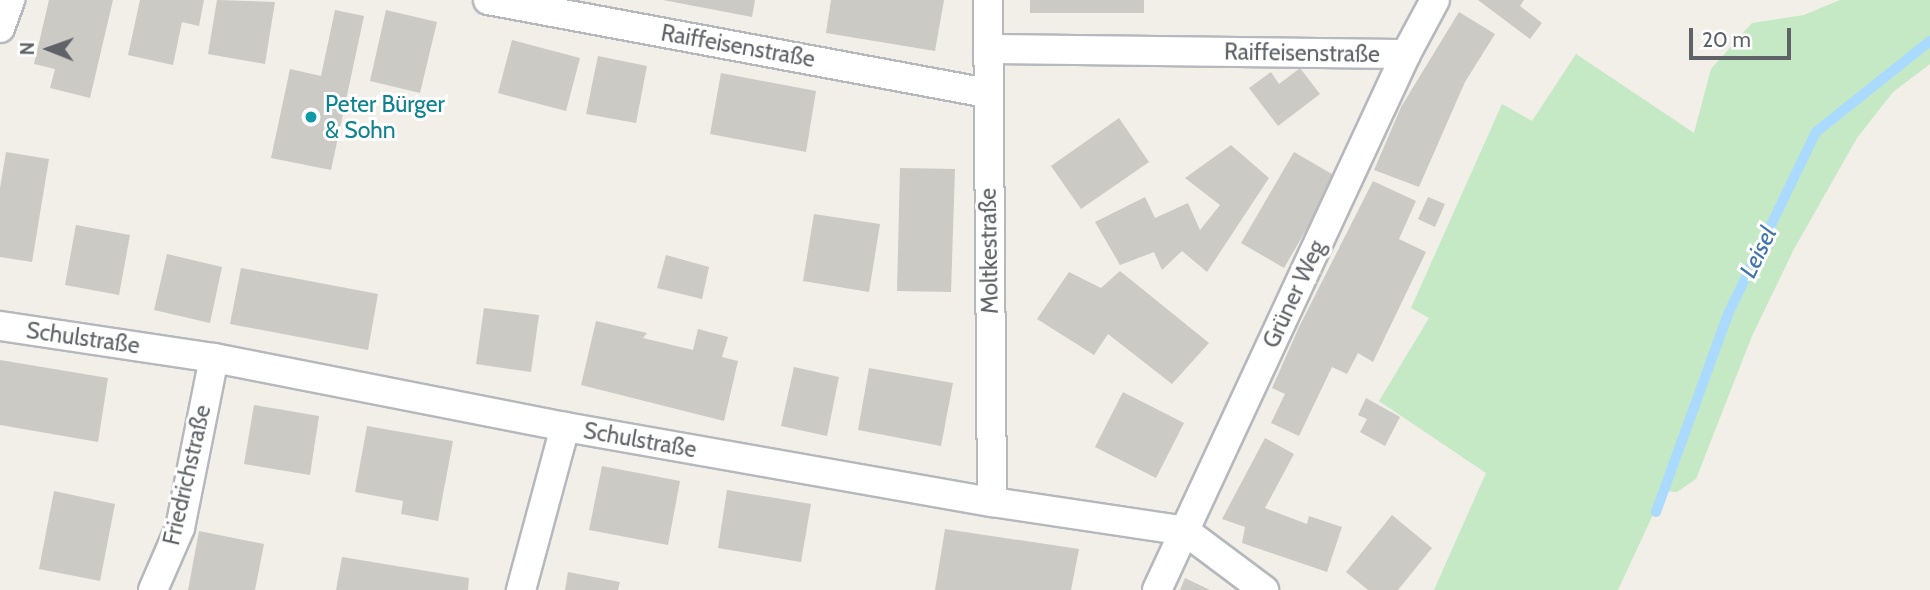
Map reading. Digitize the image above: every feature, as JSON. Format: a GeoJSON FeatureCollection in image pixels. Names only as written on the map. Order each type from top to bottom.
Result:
{"type":"FeatureCollection","features":[{"type":"Feature","properties":{"kind":"street"},"geometry":{"type":"LineString","coordinates":[[0,28],[9,0]]}},
{"type":"Feature","properties":{"kind":"street","name":"Raiffeisenstraße"},"geometry":{"type":"LineString","coordinates":[[488,0],[988,93]]}},
{"type":"Feature","properties":{"kind":"street","name":"Moltkestraße"},"geometry":{"type":"LineString","coordinates":[[988,0],[992,502]]}},
{"type":"Feature","properties":{"kind":"street","name":"Grüner Weg"},"geometry":{"type":"LineString","coordinates":[[1157,590],[1406,54],[1435,0]]}},
{"type":"Feature","properties":{"kind":"street","name":"Raiffeisenstraße"},"geometry":{"type":"LineString","coordinates":[[988,48],[1406,54]]}},
{"type":"Feature","properties":{"kind":"street","name":"Schulstraße"},"geometry":{"type":"LineString","coordinates":[[0,326],[214,358],[565,427],[992,502],[1185,531],[1264,590]]}},
{"type":"Feature","properties":{"kind":"street","name":"Friedrichstraße"},"geometry":{"type":"LineString","coordinates":[[153,590],[180,528],[214,358]]}},
{"type":"Feature","properties":{"kind":"street"},"geometry":{"type":"LineString","coordinates":[[521,590],[565,427]]}},
{"type":"Feature","properties":{"kind":"green space"},"geometry":{"type":"Polygon","coordinates":[[[1840,0],[1930,0],[1930,64],[1893,92],[1857,138],[1794,249],[1752,336],[1696,479],[1677,492],[1664,491],[1618,590],[1434,590],[1486,473],[1379,401],[1429,318],[1411,308],[1502,104],[1532,121],[1576,54],[1694,133],[1711,69],[1752,23],[1804,15],[1840,0]]]}},
{"type":"Feature","properties":{"kind":"building"},"geometry":{"type":"Polygon","coordinates":[[[49,0],[113,0],[90,98],[50,88],[55,69],[34,64],[49,0]]]}},
{"type":"Feature","properties":{"kind":"building"},"geometry":{"type":"Polygon","coordinates":[[[140,0],[204,0],[199,26],[182,22],[173,65],[128,55],[140,0]]]}},
{"type":"Feature","properties":{"kind":"building"},"geometry":{"type":"Polygon","coordinates":[[[217,0],[275,2],[265,64],[208,54],[217,0]]]}},
{"type":"Feature","properties":{"kind":"building"},"geometry":{"type":"Polygon","coordinates":[[[663,0],[755,0],[752,17],[663,0]]]}},
{"type":"Feature","properties":{"kind":"building"},"geometry":{"type":"Polygon","coordinates":[[[831,0],[944,0],[935,51],[826,33],[831,0]]]}},
{"type":"Feature","properties":{"kind":"building"},"geometry":{"type":"Polygon","coordinates":[[[1030,0],[1144,0],[1144,13],[1030,13],[1030,0]]]}},
{"type":"Feature","properties":{"kind":"building"},"geometry":{"type":"Polygon","coordinates":[[[1478,0],[1524,0],[1520,6],[1542,23],[1530,39],[1478,0]]]}},
{"type":"Feature","properties":{"kind":"building","name":"Peter Bürger & Sohn"},"geometry":{"type":"Polygon","coordinates":[[[335,10],[364,16],[331,170],[271,158],[290,69],[321,76],[335,10]]]}},
{"type":"Feature","properties":{"kind":"building"},"geometry":{"type":"Polygon","coordinates":[[[386,10],[437,22],[420,93],[370,81],[386,10]]]}},
{"type":"Feature","properties":{"kind":"building"},"geometry":{"type":"Polygon","coordinates":[[[1459,12],[1495,34],[1465,82],[1419,187],[1374,170],[1401,107],[1459,12]]]}},
{"type":"Feature","properties":{"kind":"building"},"geometry":{"type":"Polygon","coordinates":[[[512,40],[580,58],[566,111],[498,93],[512,40]]]}},
{"type":"Feature","properties":{"kind":"building"},"geometry":{"type":"Polygon","coordinates":[[[598,56],[647,66],[636,123],[586,114],[598,56]]]}},
{"type":"Feature","properties":{"kind":"building"},"geometry":{"type":"Polygon","coordinates":[[[1300,68],[1320,94],[1278,126],[1249,88],[1271,72],[1279,84],[1300,68]]]}},
{"type":"Feature","properties":{"kind":"building"},"geometry":{"type":"Polygon","coordinates":[[[721,73],[816,91],[806,152],[710,134],[721,73]]]}},
{"type":"Feature","properties":{"kind":"building"},"geometry":{"type":"Polygon","coordinates":[[[1119,118],[1149,162],[1081,209],[1051,166],[1119,118]]]}},
{"type":"Feature","properties":{"kind":"building"},"geometry":{"type":"Polygon","coordinates":[[[1231,145],[1269,178],[1207,272],[1182,251],[1162,270],[1154,252],[1120,265],[1095,222],[1145,197],[1155,218],[1188,203],[1200,230],[1220,205],[1185,178],[1231,145]]]}},
{"type":"Feature","properties":{"kind":"building"},"geometry":{"type":"Polygon","coordinates":[[[6,152],[49,159],[32,262],[0,257],[0,188],[6,152]]]}},
{"type":"Feature","properties":{"kind":"building"},"geometry":{"type":"Polygon","coordinates":[[[1294,152],[1337,177],[1284,268],[1241,243],[1294,152]]]}},
{"type":"Feature","properties":{"kind":"building"},"geometry":{"type":"Polygon","coordinates":[[[900,168],[955,169],[951,292],[897,291],[900,168]]]}},
{"type":"Feature","properties":{"kind":"building"},"geometry":{"type":"Polygon","coordinates":[[[1373,181],[1416,201],[1399,239],[1426,252],[1373,362],[1358,353],[1347,374],[1332,367],[1299,436],[1271,423],[1285,394],[1272,388],[1299,327],[1373,181]]]}},
{"type":"Feature","properties":{"kind":"building"},"geometry":{"type":"Polygon","coordinates":[[[1428,197],[1445,204],[1435,227],[1418,219],[1428,197]]]}},
{"type":"Feature","properties":{"kind":"building"},"geometry":{"type":"Polygon","coordinates":[[[814,214],[880,224],[869,292],[803,281],[814,214]]]}},
{"type":"Feature","properties":{"kind":"building"},"geometry":{"type":"Polygon","coordinates":[[[76,225],[130,235],[119,295],[65,285],[76,225]]]}},
{"type":"Feature","properties":{"kind":"building"},"geometry":{"type":"Polygon","coordinates":[[[167,254],[222,267],[210,323],[154,310],[167,254]]]}},
{"type":"Feature","properties":{"kind":"building"},"geometry":{"type":"Polygon","coordinates":[[[666,255],[709,267],[702,299],[657,288],[666,255]]]}},
{"type":"Feature","properties":{"kind":"building"},"geometry":{"type":"Polygon","coordinates":[[[241,268],[378,294],[368,350],[230,324],[241,268]]]}},
{"type":"Feature","properties":{"kind":"building"},"geometry":{"type":"Polygon","coordinates":[[[1120,271],[1209,343],[1172,384],[1108,334],[1094,355],[1037,319],[1069,272],[1101,288],[1120,271]]]}},
{"type":"Feature","properties":{"kind":"building"},"geometry":{"type":"Polygon","coordinates":[[[484,308],[539,315],[531,372],[476,364],[484,308]]]}},
{"type":"Feature","properties":{"kind":"building"},"geometry":{"type":"Polygon","coordinates":[[[596,321],[647,333],[643,338],[693,350],[698,329],[728,337],[722,357],[738,361],[724,421],[581,385],[596,321]]]}},
{"type":"Feature","properties":{"kind":"building"},"geometry":{"type":"Polygon","coordinates":[[[0,360],[108,378],[98,442],[0,425],[0,360]]]}},
{"type":"Feature","properties":{"kind":"building"},"geometry":{"type":"Polygon","coordinates":[[[794,367],[839,377],[827,436],[781,426],[794,367]]]}},
{"type":"Feature","properties":{"kind":"building"},"geometry":{"type":"Polygon","coordinates":[[[869,368],[953,383],[941,446],[858,430],[869,368]]]}},
{"type":"Feature","properties":{"kind":"building"},"geometry":{"type":"Polygon","coordinates":[[[1123,392],[1184,423],[1156,478],[1095,447],[1123,392]]]}},
{"type":"Feature","properties":{"kind":"building"},"geometry":{"type":"Polygon","coordinates":[[[1366,398],[1400,417],[1385,446],[1360,432],[1367,419],[1358,415],[1366,398]]]}},
{"type":"Feature","properties":{"kind":"building"},"geometry":{"type":"Polygon","coordinates":[[[254,405],[319,416],[310,475],[244,464],[254,405]]]}},
{"type":"Feature","properties":{"kind":"building"},"geometry":{"type":"Polygon","coordinates":[[[367,426],[453,441],[438,521],[401,514],[403,501],[355,492],[367,426]]]}},
{"type":"Feature","properties":{"kind":"building"},"geometry":{"type":"Polygon","coordinates":[[[1265,438],[1294,454],[1265,508],[1307,524],[1309,516],[1342,527],[1327,572],[1242,543],[1245,527],[1222,519],[1265,438]]]}},
{"type":"Feature","properties":{"kind":"building"},"geometry":{"type":"Polygon","coordinates":[[[602,466],[680,481],[668,545],[589,530],[602,466]]]}},
{"type":"Feature","properties":{"kind":"building"},"geometry":{"type":"Polygon","coordinates":[[[727,490],[811,504],[801,562],[718,548],[727,490]]]}},
{"type":"Feature","properties":{"kind":"building"},"geometry":{"type":"Polygon","coordinates":[[[54,491],[115,504],[100,581],[39,569],[54,491]]]}},
{"type":"Feature","properties":{"kind":"building"},"geometry":{"type":"Polygon","coordinates":[[[1392,515],[1432,548],[1398,590],[1368,590],[1346,572],[1392,515]]]}},
{"type":"Feature","properties":{"kind":"building"},"geometry":{"type":"Polygon","coordinates":[[[945,529],[1079,549],[1071,590],[935,590],[945,529]]]}},
{"type":"Feature","properties":{"kind":"building"},"geometry":{"type":"Polygon","coordinates":[[[199,531],[264,544],[255,590],[188,590],[199,531]]]}},
{"type":"Feature","properties":{"kind":"building"},"geometry":{"type":"Polygon","coordinates":[[[342,557],[469,578],[468,590],[336,590],[342,557]]]}},
{"type":"Feature","properties":{"kind":"building"},"geometry":{"type":"Polygon","coordinates":[[[568,572],[620,582],[618,590],[565,590],[568,572]]]}},
{"type":"Feature","properties":{"kind":"building"},"geometry":{"type":"Polygon","coordinates":[[[1185,578],[1210,590],[1180,590],[1185,578]]]}},
{"type":"Feature","properties":{"kind":"waterway","name":"Leisel"},"geometry":{"type":"LineString","coordinates":[[1656,512],[1728,314],[1816,132],[1930,41]]}},
{"type":"Feature","properties":{"kind":"place","name":"Peter Bürger & Sohn"},"geometry":{"type":"Point","coordinates":[311,117]}}]}
